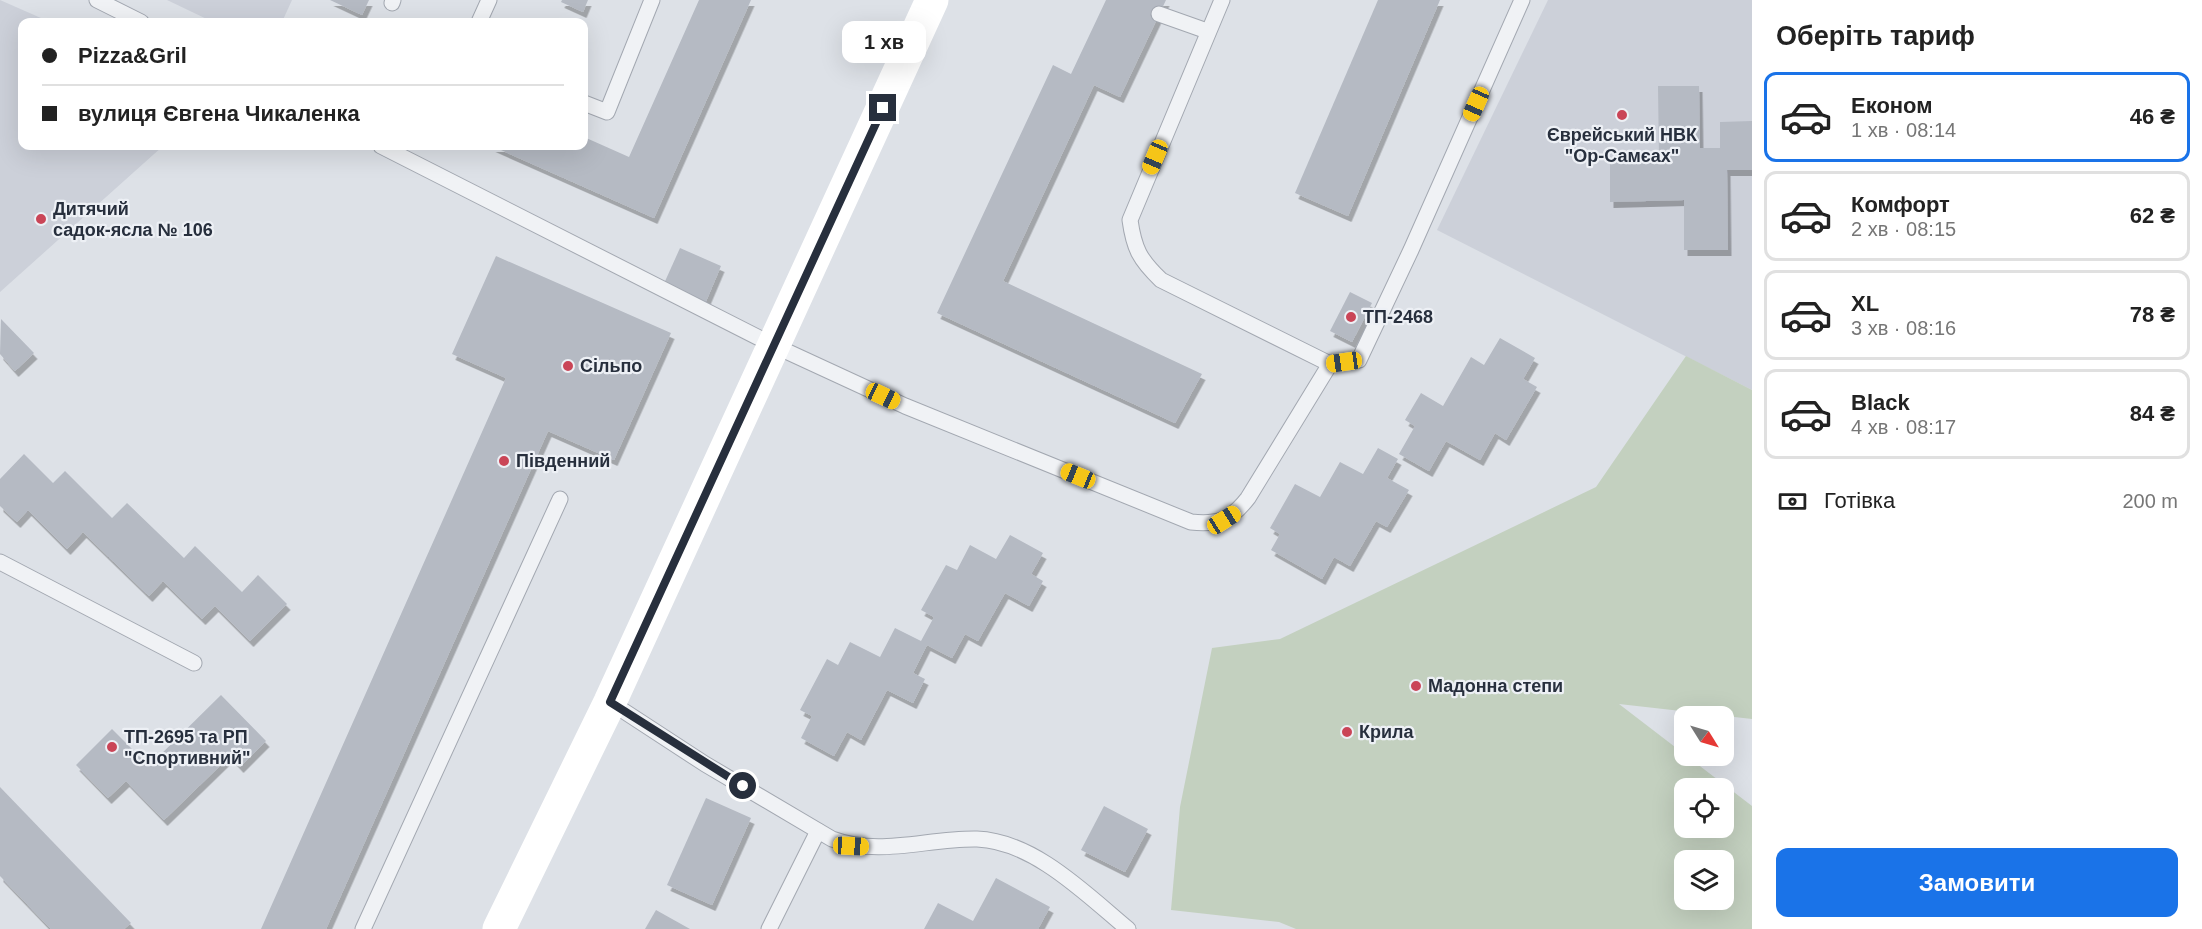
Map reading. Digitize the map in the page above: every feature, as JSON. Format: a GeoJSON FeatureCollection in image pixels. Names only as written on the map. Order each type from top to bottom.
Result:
{"type":"FeatureCollection","features":[{"type":"Feature","properties":{"kind":"main road"},"geometry":{"type":"LineString","coordinates":[[499,929],[610,702],[932,0]]}},
{"type":"Feature","properties":{"kind":"lane"},"geometry":{"type":"LineString","coordinates":[[97,0],[133,18]]}},
{"type":"Feature","properties":{"kind":"lane"},"geometry":{"type":"LineString","coordinates":[[481,18],[489,0]]}},
{"type":"Feature","properties":{"kind":"lane"},"geometry":{"type":"LineString","coordinates":[[588,105],[607,112],[652,0]]}},
{"type":"Feature","properties":{"kind":"lane"},"geometry":{"type":"LineString","coordinates":[[1221,0],[1130,220],[1133,244],[1144,264],[1161,280],[1329,364],[1359,360],[1411,250],[1522,0]]}},
{"type":"Feature","properties":{"kind":"lane"},"geometry":{"type":"LineString","coordinates":[[1159,14],[1207,31]]}},
{"type":"Feature","properties":{"kind":"lane"},"geometry":{"type":"LineString","coordinates":[[389,150],[775,345],[916,410],[1191,522],[1207,524],[1224,520],[1238,511],[1329,364]]}},
{"type":"Feature","properties":{"kind":"lane"},"geometry":{"type":"LineString","coordinates":[[363,929],[560,499]]}},
{"type":"Feature","properties":{"kind":"lane"},"geometry":{"type":"LineString","coordinates":[[0,562],[194,663]]}},
{"type":"Feature","properties":{"kind":"lane"},"geometry":{"type":"LineString","coordinates":[[610,702],[705,764],[832,839],[851,846],[873,848],[978,839],[1001,844],[1029,855],[1058,871],[1128,929]]}},
{"type":"Feature","properties":{"kind":"lane"},"geometry":{"type":"LineString","coordinates":[[769,929],[818,831]]}},
{"type":"Feature","properties":{"kind":"shaded area","name":"Дитячий садок-ясла № 106"},"geometry":{"type":"Polygon","coordinates":[[[0,0],[41,18],[18,18],[18,150],[159,150],[0,292],[0,0]]]}},
{"type":"Feature","properties":{"kind":"shaded area"},"geometry":{"type":"Polygon","coordinates":[[[167,0],[292,0],[284,18],[205,18],[167,0]]]}},
{"type":"Feature","properties":{"kind":"shaded area","name":"Єврейський НВК \"Ор-Самєах\""},"geometry":{"type":"Polygon","coordinates":[[[1548,0],[1752,0],[1752,390],[1437,230],[1548,0]]]}},
{"type":"Feature","properties":{"kind":"green space"},"geometry":{"type":"Polygon","coordinates":[[[1686,356],[1752,390],[1752,719],[1734,717],[1734,706],[1674,706],[1674,710],[1619,704],[1674,746],[1674,766],[1700,766],[1715,778],[1674,778],[1674,838],[1734,838],[1734,792],[1752,806],[1752,929],[1296,929],[1279,922],[1171,910],[1180,807],[1212,648],[1280,639],[1596,487],[1686,356]]]}},
{"type":"Feature","properties":{"kind":"building"},"geometry":{"type":"Polygon","coordinates":[[[330,0],[369,0],[362,15],[330,0]]]}},
{"type":"Feature","properties":{"kind":"building"},"geometry":{"type":"Polygon","coordinates":[[[562,0],[588,0],[583,12],[561,2],[562,0]]]}},
{"type":"Feature","properties":{"kind":"building"},"geometry":{"type":"Polygon","coordinates":[[[699,0],[751,0],[654,218],[501,150],[588,150],[588,139],[629,157],[699,0]]]}},
{"type":"Feature","properties":{"kind":"building"},"geometry":{"type":"Polygon","coordinates":[[[1106,0],[1166,0],[1120,97],[1094,85],[1003,281],[1202,374],[1175,423],[937,313],[1053,65],[1071,74],[1106,0]]]}},
{"type":"Feature","properties":{"kind":"building"},"geometry":{"type":"Polygon","coordinates":[[[1378,0],[1440,0],[1348,216],[1295,193],[1378,0]]]}},
{"type":"Feature","properties":{"kind":"building"},"geometry":{"type":"Polygon","coordinates":[[[1658,86],[1699,86],[1700,148],[1720,148],[1720,122],[1752,121],[1752,170],[1727,170],[1728,250],[1684,250],[1684,200],[1610,202],[1610,162],[1659,161],[1658,86]]]}},
{"type":"Feature","properties":{"kind":"building"},"geometry":{"type":"Polygon","coordinates":[[[680,248],[721,266],[704,306],[662,288],[680,248]]]}},
{"type":"Feature","properties":{"kind":"building"},"geometry":{"type":"Polygon","coordinates":[[[496,256],[671,333],[614,460],[548,431],[326,929],[261,929],[506,378],[452,354],[496,256]]]}},
{"type":"Feature","properties":{"kind":"building","name":"ТП-2468"},"geometry":{"type":"Polygon","coordinates":[[[1350,292],[1372,303],[1352,342],[1330,331],[1350,292]]]}},
{"type":"Feature","properties":{"kind":"building"},"geometry":{"type":"Polygon","coordinates":[[[1,319],[34,353],[15,371],[0,354],[1,319]]]}},
{"type":"Feature","properties":{"kind":"building"},"geometry":{"type":"Polygon","coordinates":[[[1500,338],[1535,358],[1523,379],[1537,387],[1506,440],[1495,433],[1480,460],[1446,441],[1429,471],[1399,454],[1415,426],[1405,420],[1421,393],[1443,406],[1471,357],[1484,365],[1500,338]]]}},
{"type":"Feature","properties":{"kind":"building"},"geometry":{"type":"Polygon","coordinates":[[[1378,448],[1398,459],[1387,478],[1409,490],[1387,527],[1376,521],[1350,566],[1334,557],[1322,579],[1271,550],[1280,534],[1270,528],[1295,484],[1320,497],[1340,462],[1363,474],[1378,448]]]}},
{"type":"Feature","properties":{"kind":"building"},"geometry":{"type":"Polygon","coordinates":[[[24,454],[53,483],[65,471],[112,518],[127,503],[184,558],[195,546],[242,592],[258,575],[287,604],[250,641],[215,606],[202,619],[163,581],[149,596],[83,532],[67,549],[28,510],[17,522],[0,506],[0,479],[24,454]]]}},
{"type":"Feature","properties":{"kind":"building"},"geometry":{"type":"Polygon","coordinates":[[[1010,535],[1043,553],[1031,574],[1043,581],[1029,606],[1005,593],[978,641],[965,634],[952,658],[927,645],[913,673],[925,679],[913,703],[887,690],[861,740],[847,732],[834,756],[801,738],[812,716],[800,710],[827,659],[838,665],[850,642],[880,657],[895,628],[921,641],[934,617],[921,610],[946,565],[957,570],[970,545],[996,559],[1010,535]]]}},
{"type":"Feature","properties":{"kind":"building"},"geometry":{"type":"Polygon","coordinates":[[[221,695],[266,741],[240,767],[230,756],[164,820],[126,781],[108,798],[76,765],[112,729],[149,766],[221,695]]]}},
{"type":"Feature","properties":{"kind":"building"},"geometry":{"type":"Polygon","coordinates":[[[0,787],[131,923],[124,929],[51,929],[0,876],[0,787]]]}},
{"type":"Feature","properties":{"kind":"building"},"geometry":{"type":"Polygon","coordinates":[[[706,798],[751,818],[712,905],[667,885],[706,798]]]}},
{"type":"Feature","properties":{"kind":"building"},"geometry":{"type":"Polygon","coordinates":[[[1104,806],[1148,829],[1125,872],[1081,850],[1104,806]]]}},
{"type":"Feature","properties":{"kind":"building"},"geometry":{"type":"Polygon","coordinates":[[[996,878],[1050,907],[1038,929],[924,929],[938,903],[973,921],[996,878]]]}},
{"type":"Feature","properties":{"kind":"building"},"geometry":{"type":"Polygon","coordinates":[[[656,910],[690,929],[645,929],[656,910]]]}},
{"type":"Feature","properties":{"kind":"place","name":"Єврейський НВК \"Ор-Самєах\""},"geometry":{"type":"Point","coordinates":[1622,115]}},
{"type":"Feature","properties":{"kind":"place","name":"Дитячий садок-ясла № 106"},"geometry":{"type":"Point","coordinates":[41,219]}},
{"type":"Feature","properties":{"kind":"place","name":"ТП-2468"},"geometry":{"type":"Point","coordinates":[1351,317]}},
{"type":"Feature","properties":{"kind":"place","name":"Сільпо"},"geometry":{"type":"Point","coordinates":[568,366]}},
{"type":"Feature","properties":{"kind":"place","name":"Південний"},"geometry":{"type":"Point","coordinates":[504,461]}},
{"type":"Feature","properties":{"kind":"place","name":"Мадонна степи"},"geometry":{"type":"Point","coordinates":[1416,686]}},
{"type":"Feature","properties":{"kind":"place","name":"Крила"},"geometry":{"type":"Point","coordinates":[1347,732]}},
{"type":"Feature","properties":{"kind":"place","name":"ТП-2695 та РП \"Спортивний\""},"geometry":{"type":"Point","coordinates":[112,747]}},
{"type":"Feature","properties":{"kind":"route"},"geometry":{"type":"LineString","coordinates":[[743,786],[610,702],[883,108]]}}]}
